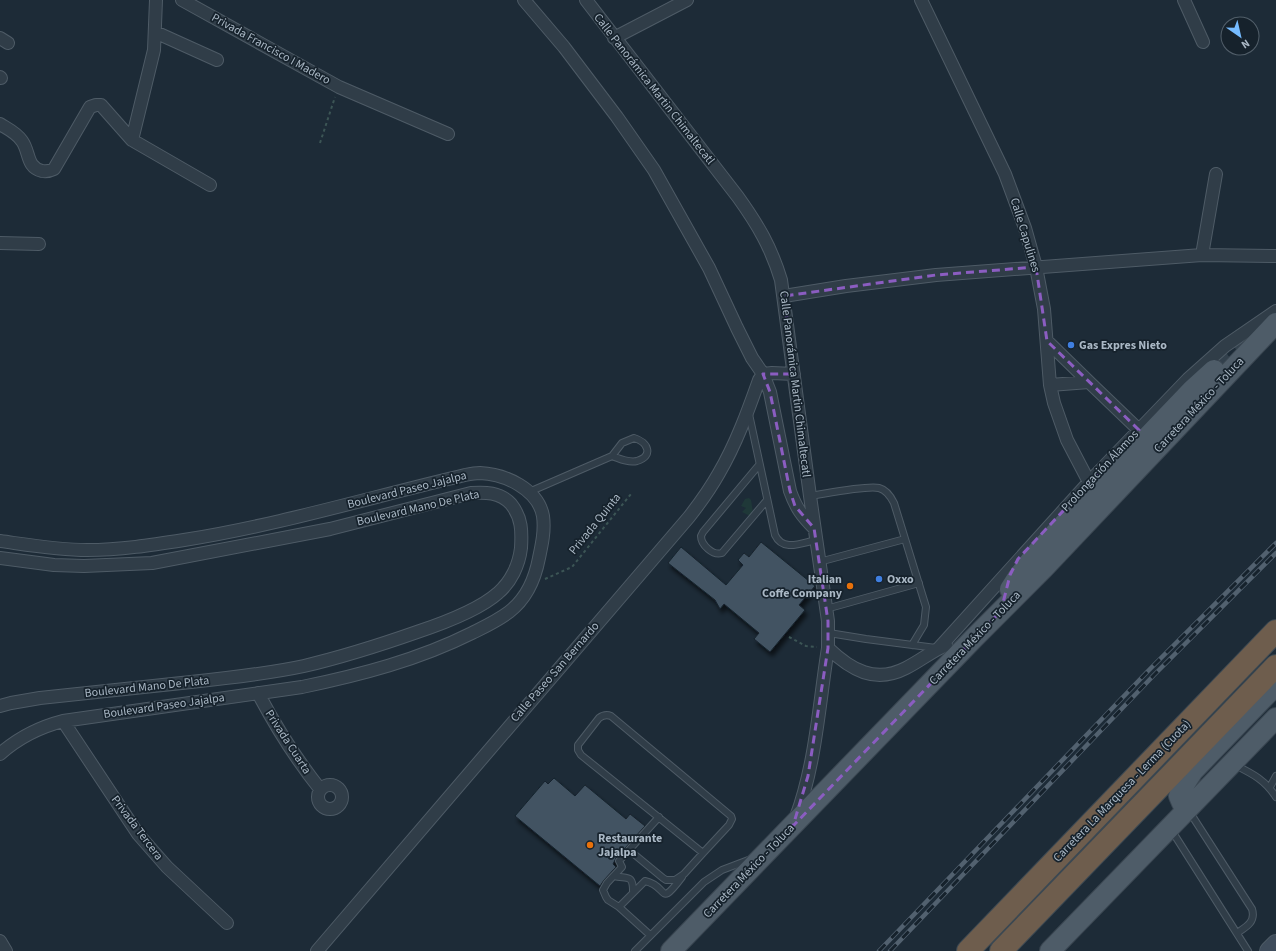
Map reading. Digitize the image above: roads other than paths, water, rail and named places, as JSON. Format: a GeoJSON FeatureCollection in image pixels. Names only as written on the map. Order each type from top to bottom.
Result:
{"type":"FeatureCollection","features":[{"type":"Feature","properties":{"kind":"highway","name":"Carretera La Marquesa - Lerma (Cuota)"},"geometry":{"type":"LineString","coordinates":[[968,951],[1276,631]]}},
{"type":"Feature","properties":{"kind":"highway","name":"Carretera La Marquesa - Lerma (Cuota)"},"geometry":{"type":"LineString","coordinates":[[1001,951],[1276,666]]}},
{"type":"Feature","properties":{"kind":"main road","name":"Carretera México - Toluca"},"geometry":{"type":"LineString","coordinates":[[671,951],[974,638],[1004,603],[1043,569],[1276,324]]}},
{"type":"Feature","properties":{"kind":"main road"},"geometry":{"type":"LineString","coordinates":[[1004,603],[1017,578],[1038,551],[1192,390],[1214,370]]}},
{"type":"Feature","properties":{"kind":"main road"},"geometry":{"type":"LineString","coordinates":[[1004,603],[1010,575],[1018,560]]}},
{"type":"Feature","properties":{"kind":"main road"},"geometry":{"type":"LineString","coordinates":[[1188,809],[1182,803],[1179,796],[1182,788],[1193,771],[1276,685]]}},
{"type":"Feature","properties":{"kind":"main road"},"geometry":{"type":"LineString","coordinates":[[1050,951],[1276,718]]}},
{"type":"Feature","properties":{"kind":"street"},"geometry":{"type":"LineString","coordinates":[[132,140],[154,50],[156,0]]}},
{"type":"Feature","properties":{"kind":"street","name":"Privada Francisco I Madero"},"geometry":{"type":"LineString","coordinates":[[182,0],[339,87],[448,134]]}},
{"type":"Feature","properties":{"kind":"street"},"geometry":{"type":"LineString","coordinates":[[524,0],[564,47],[617,117],[654,170],[709,268],[752,358],[763,374],[770,392],[790,491],[795,506],[815,534]]}},
{"type":"Feature","properties":{"kind":"street","name":"Calle Panorámica Martin Chimaltecatl"},"geometry":{"type":"LineString","coordinates":[[586,0],[758,225],[773,255],[781,280],[828,633],[828,648],[809,769],[803,798],[793,826]]}},
{"type":"Feature","properties":{"kind":"street"},"geometry":{"type":"LineString","coordinates":[[614,38],[687,0]]}},
{"type":"Feature","properties":{"kind":"street","name":"Calle Capulines"},"geometry":{"type":"LineString","coordinates":[[921,0],[1005,174],[1025,228],[1036,266],[1044,309],[1050,385],[1054,403],[1067,440],[1089,482]]}},
{"type":"Feature","properties":{"kind":"street"},"geometry":{"type":"LineString","coordinates":[[1186,0],[1203,42]]}},
{"type":"Feature","properties":{"kind":"street"},"geometry":{"type":"LineString","coordinates":[[155,32],[217,60]]}},
{"type":"Feature","properties":{"kind":"street"},"geometry":{"type":"LineString","coordinates":[[0,124],[19,137],[32,165],[37,170],[50,172],[54,169],[90,107],[101,105],[132,140],[210,185]]}},
{"type":"Feature","properties":{"kind":"street"},"geometry":{"type":"LineString","coordinates":[[1202,255],[1216,174]]}},
{"type":"Feature","properties":{"kind":"street"},"geometry":{"type":"LineString","coordinates":[[0,243],[40,244]]}},
{"type":"Feature","properties":{"kind":"street"},"geometry":{"type":"LineString","coordinates":[[784,296],[846,286],[936,275],[1036,266],[1202,255],[1276,256]]}},
{"type":"Feature","properties":{"kind":"street","name":"Prolongación Álamos"},"geometry":{"type":"LineString","coordinates":[[939,648],[1089,482],[1207,361],[1225,346],[1276,311]]}},
{"type":"Feature","properties":{"kind":"street"},"geometry":{"type":"LineString","coordinates":[[1047,341],[1139,430]]}},
{"type":"Feature","properties":{"kind":"street"},"geometry":{"type":"LineString","coordinates":[[763,374],[794,374]]}},
{"type":"Feature","properties":{"kind":"street","name":"Calle Paseo San Bernardo"},"geometry":{"type":"LineString","coordinates":[[317,951],[706,495],[719,473],[759,380],[763,374]]}},
{"type":"Feature","properties":{"kind":"street"},"geometry":{"type":"LineString","coordinates":[[1050,385],[1089,382]]}},
{"type":"Feature","properties":{"kind":"street","name":"Boulevard Paseo Jajalpa"},"geometry":{"type":"LineString","coordinates":[[0,541],[57,548],[86,550],[116,549],[246,529],[465,475],[479,473],[492,474],[507,479],[529,492],[537,502],[542,515],[544,527],[536,573],[521,600],[509,612],[491,624],[451,644],[383,668],[302,687],[63,721],[46,725],[7,747],[0,754]]}},
{"type":"Feature","properties":{"kind":"street","name":"Boulevard Mano De Plata"},"geometry":{"type":"LineString","coordinates":[[0,558],[54,565],[84,566],[152,563],[330,529],[471,493],[487,492],[499,496],[508,502],[516,511],[521,523],[522,536],[517,566],[509,581],[498,594],[485,603],[442,624],[392,641],[334,658],[275,672],[40,698],[0,706]]}},
{"type":"Feature","properties":{"kind":"street"},"geometry":{"type":"LineString","coordinates":[[326,510],[330,529]]}},
{"type":"Feature","properties":{"kind":"street"},"geometry":{"type":"LineString","coordinates":[[442,624],[451,644]]}},
{"type":"Feature","properties":{"kind":"street","name":"Prolongación Álamos"},"geometry":{"type":"LineString","coordinates":[[828,648],[840,660],[852,668],[876,675],[894,673],[905,669],[939,648],[956,641],[974,638]]}},
{"type":"Feature","properties":{"kind":"street","name":"Privada Cuarta"},"geometry":{"type":"LineString","coordinates":[[258,693],[282,738],[320,789]]}},
{"type":"Feature","properties":{"kind":"street","name":"Privada Tercera"},"geometry":{"type":"LineString","coordinates":[[63,721],[126,816],[152,851],[226,922]]}},
{"type":"Feature","properties":{"kind":"street"},"geometry":{"type":"LineString","coordinates":[[0,941],[6,951]]}},
{"type":"Feature","properties":{"kind":"street"},"geometry":{"type":"LineString","coordinates":[[1269,951],[1276,944]]}},
{"type":"Feature","properties":{"kind":"lane"},"geometry":{"type":"LineString","coordinates":[[748,408],[759,466],[775,535],[781,543],[786,545],[815,534]]}},
{"type":"Feature","properties":{"kind":"lane"},"geometry":{"type":"LineString","coordinates":[[529,492],[612,456],[622,443],[634,438],[642,440],[647,447],[647,453],[644,457],[636,461],[624,461],[612,456]]}},
{"type":"Feature","properties":{"kind":"lane"},"geometry":{"type":"LineString","coordinates":[[759,466],[703,532],[701,536],[702,543],[714,554],[722,552],[767,500]]}},
{"type":"Feature","properties":{"kind":"lane"},"geometry":{"type":"LineString","coordinates":[[810,496],[872,488],[884,490],[890,495],[894,503],[926,607],[924,624],[912,645]]}},
{"type":"Feature","properties":{"kind":"lane"},"geometry":{"type":"LineString","coordinates":[[819,562],[905,539]]}},
{"type":"Feature","properties":{"kind":"lane"},"geometry":{"type":"LineString","coordinates":[[826,609],[919,583]]}},
{"type":"Feature","properties":{"kind":"lane"},"geometry":{"type":"LineString","coordinates":[[828,633],[939,648]]}},
{"type":"Feature","properties":{"kind":"lane"},"geometry":{"type":"LineString","coordinates":[[619,907],[633,891],[645,881],[651,882],[664,894],[671,892],[684,874],[729,826],[732,819],[731,816],[611,716],[607,714],[603,715],[578,745],[578,750],[581,755],[703,853]]}},
{"type":"Feature","properties":{"kind":"lane"},"geometry":{"type":"LineString","coordinates":[[1232,763],[1259,777],[1270,787],[1276,797]]}},
{"type":"Feature","properties":{"kind":"lane"},"geometry":{"type":"LineString","coordinates":[[1270,787],[1276,776]]}},
{"type":"Feature","properties":{"kind":"lane"},"geometry":{"type":"LineString","coordinates":[[1188,809],[1252,909],[1253,914],[1251,922],[1237,934]]}},
{"type":"Feature","properties":{"kind":"lane"},"geometry":{"type":"LineString","coordinates":[[650,936],[606,897],[603,890],[622,867],[619,861],[658,817]]}},
{"type":"Feature","properties":{"kind":"lane"},"geometry":{"type":"LineString","coordinates":[[1170,827],[1248,951]]}},
{"type":"Feature","properties":{"kind":"lane"},"geometry":{"type":"LineString","coordinates":[[629,850],[663,878],[675,880],[684,874]]}},
{"type":"Feature","properties":{"kind":"lane"},"geometry":{"type":"LineString","coordinates":[[635,951],[704,882],[713,875],[732,866],[766,854]]}},
{"type":"Feature","properties":{"kind":"lane"},"geometry":{"type":"LineString","coordinates":[[614,876],[627,877],[631,879],[633,883],[633,891]]}},
{"type":"Feature","properties":{"kind":"tunnel"},"geometry":{"type":"LineString","coordinates":[[1214,370],[1248,345]]}},
{"type":"Feature","properties":{"kind":"railway"},"geometry":{"type":"LineString","coordinates":[[879,951],[1149,670],[1276,543]]}},
{"type":"Feature","properties":{"kind":"railway"},"geometry":{"type":"LineString","coordinates":[[890,951],[1154,675],[1276,553]]}},
{"type":"Feature","properties":{"kind":"place","name":"Gas Expres Nieto"},"geometry":{"type":"Point","coordinates":[1071,345]}},
{"type":"Feature","properties":{"kind":"place","name":"Oxxo"},"geometry":{"type":"Point","coordinates":[879,579]}},
{"type":"Feature","properties":{"kind":"place","name":"Italian Coffe Company"},"geometry":{"type":"Point","coordinates":[850,586]}},
{"type":"Feature","properties":{"kind":"place","name":"Restaurante Jajalpa"},"geometry":{"type":"Point","coordinates":[590,845]}}]}
